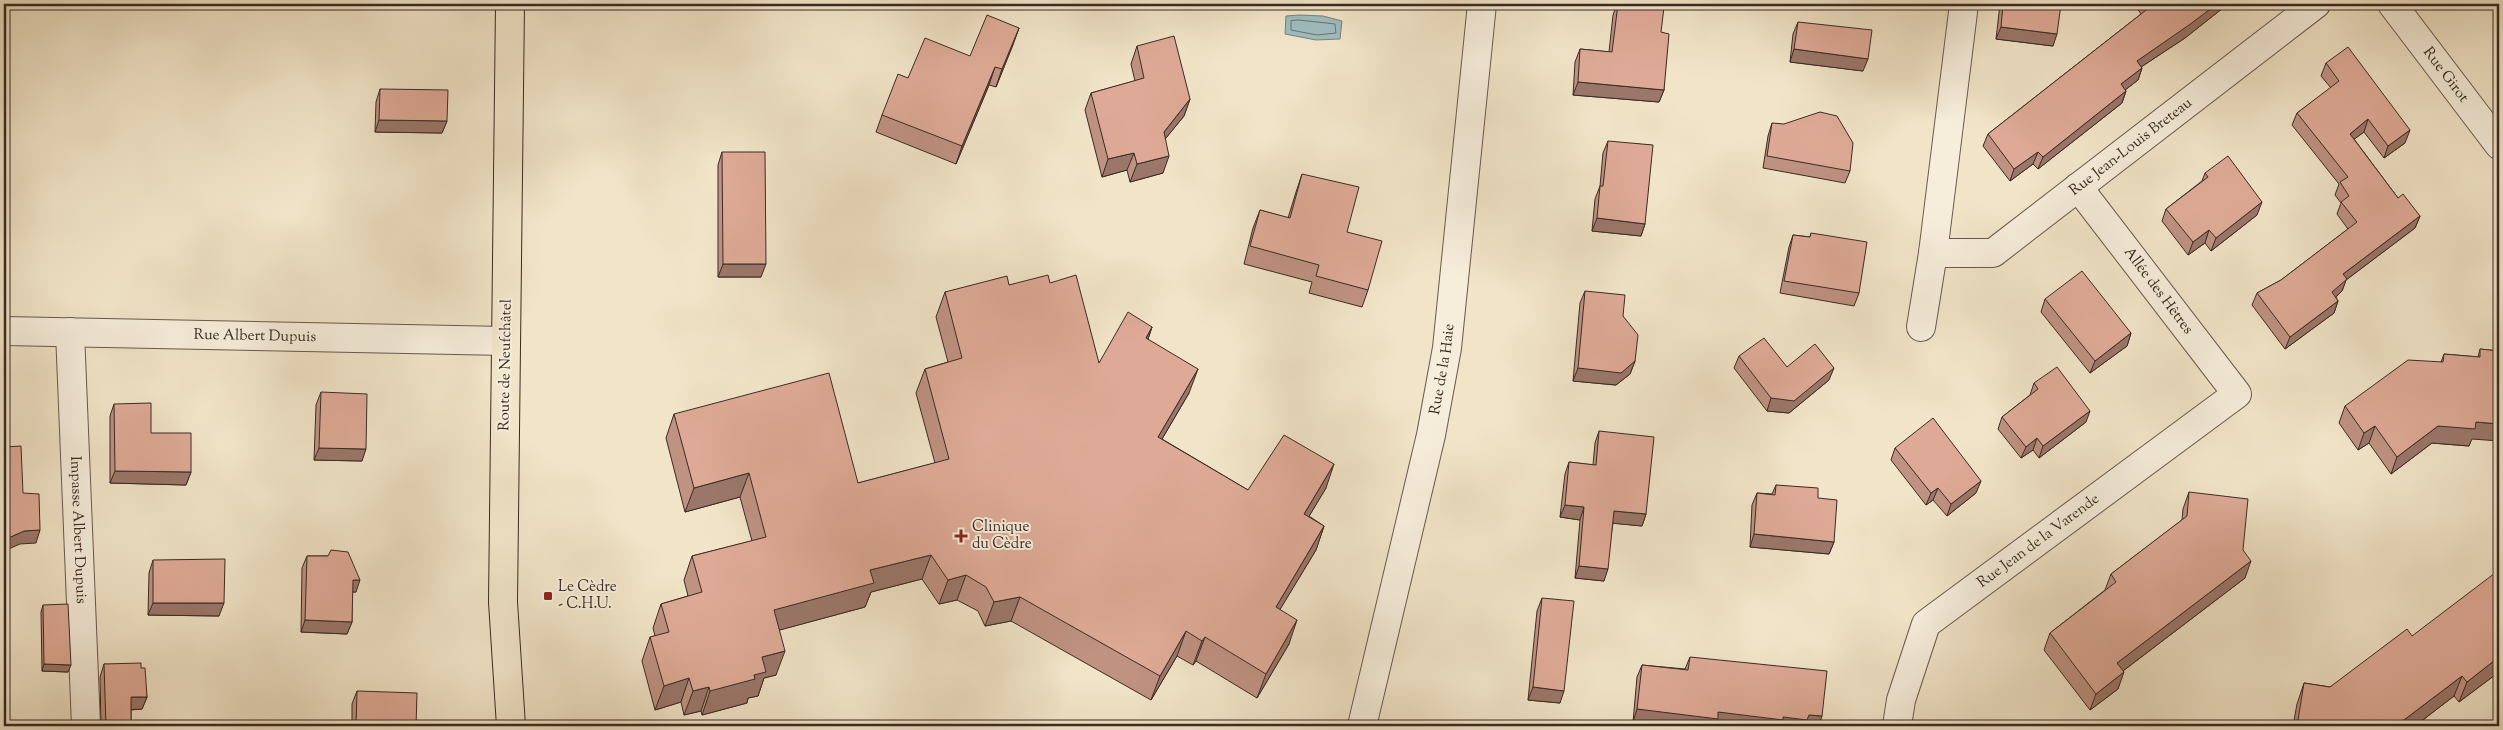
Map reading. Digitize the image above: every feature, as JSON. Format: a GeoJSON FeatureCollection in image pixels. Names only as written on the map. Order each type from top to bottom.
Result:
{"type":"FeatureCollection","features":[{"type":"Feature","properties":{"kind":"main road","name":"Route de Neufchâtel"},"geometry":{"type":"LineString","coordinates":[[510,4],[502,602],[511,726]]}},
{"type":"Feature","properties":{"kind":"street","name":"Rue de la Haie"},"geometry":{"type":"LineString","coordinates":[[1362,726],[1431,436],[1446,348],[1482,4]]}},
{"type":"Feature","properties":{"kind":"street"},"geometry":{"type":"LineString","coordinates":[[1921,326],[1933,253],[1964,4]]}},
{"type":"Feature","properties":{"kind":"street","name":"Rue Jean-Louis Breteau"},"geometry":{"type":"LineString","coordinates":[[1933,253],[1993,253],[2316,4]]}},
{"type":"Feature","properties":{"kind":"street","name":"Rue Girot"},"geometry":{"type":"LineString","coordinates":[[2392,4],[2499,145]]}},
{"type":"Feature","properties":{"kind":"street","name":"Allée des Hêtres"},"geometry":{"type":"LineString","coordinates":[[2078,187],[2237,394]]}},
{"type":"Feature","properties":{"kind":"street","name":"Rue Albert Dupuis"},"geometry":{"type":"LineString","coordinates":[[4,331],[506,341]]}},
{"type":"Feature","properties":{"kind":"street","name":"Impasse Albert Dupuis"},"geometry":{"type":"LineString","coordinates":[[70,332],[86,726]]}},
{"type":"Feature","properties":{"kind":"street","name":"Rue Jean de la Varende"},"geometry":{"type":"LineString","coordinates":[[1897,726],[1901,700],[1926,624],[2237,394]]}},
{"type":"Feature","properties":{"kind":"water"},"geometry":{"type":"Polygon","coordinates":[[[1286,16],[1323,16],[1342,21],[1340,39],[1316,40],[1285,34],[1286,16]]]}},
{"type":"Feature","properties":{"kind":"building"},"geometry":{"type":"Polygon","coordinates":[[[1618,4],[1664,7],[1661,32],[1669,34],[1664,90],[1578,82],[1580,49],[1612,52],[1618,4]]]}},
{"type":"Feature","properties":{"kind":"building"},"geometry":{"type":"Polygon","coordinates":[[[2003,4],[2061,4],[2057,34],[2001,27],[2003,4]]]}},
{"type":"Feature","properties":{"kind":"building"},"geometry":{"type":"Polygon","coordinates":[[[2147,4],[2217,4],[2137,61],[2142,68],[2121,84],[2126,91],[2043,157],[2038,152],[2014,169],[1988,134],[2150,7],[2147,4]]]}},
{"type":"Feature","properties":{"kind":"building"},"geometry":{"type":"Polygon","coordinates":[[[987,15],[1019,28],[1002,69],[995,67],[962,146],[882,115],[898,74],[908,78],[925,38],[970,56],[987,15]]]}},
{"type":"Feature","properties":{"kind":"building"},"geometry":{"type":"Polygon","coordinates":[[[1798,22],[1872,30],[1868,59],[1794,49],[1798,22]]]}},
{"type":"Feature","properties":{"kind":"building"},"geometry":{"type":"Polygon","coordinates":[[[1174,36],[1190,99],[1164,132],[1169,156],[1137,164],[1134,153],[1108,159],[1091,93],[1144,78],[1137,46],[1174,36]]]}},
{"type":"Feature","properties":{"kind":"building"},"geometry":{"type":"Polygon","coordinates":[[[2348,47],[2410,130],[2388,146],[2368,119],[2350,134],[2398,198],[2403,194],[2420,216],[2343,274],[2347,279],[2332,292],[2338,301],[2290,337],[2257,293],[2281,280],[2357,222],[2341,202],[2349,196],[2340,182],[2348,177],[2297,113],[2339,81],[2326,63],[2348,47]]]}},
{"type":"Feature","properties":{"kind":"building"},"geometry":{"type":"Polygon","coordinates":[[[380,89],[448,90],[447,121],[379,120],[380,89]]]}},
{"type":"Feature","properties":{"kind":"building"},"geometry":{"type":"Polygon","coordinates":[[[1820,112],[1837,116],[1853,143],[1850,171],[1767,156],[1772,123],[1784,124],[1820,112]]]}},
{"type":"Feature","properties":{"kind":"building"},"geometry":{"type":"Polygon","coordinates":[[[1608,141],[1653,145],[1645,224],[1597,218],[1600,186],[1603,186],[1608,141]]]}},
{"type":"Feature","properties":{"kind":"building"},"geometry":{"type":"Polygon","coordinates":[[[722,152],[765,152],[766,264],[723,264],[722,152]]]}},
{"type":"Feature","properties":{"kind":"building"},"geometry":{"type":"Polygon","coordinates":[[[2228,156],[2262,202],[2216,238],[2209,230],[2193,242],[2166,209],[2208,177],[2205,173],[2228,156]]]}},
{"type":"Feature","properties":{"kind":"building"},"geometry":{"type":"Polygon","coordinates":[[[1302,174],[1359,187],[1347,232],[1382,241],[1368,290],[1316,276],[1319,265],[1250,246],[1260,210],[1290,218],[1302,174]]]}},
{"type":"Feature","properties":{"kind":"building"},"geometry":{"type":"Polygon","coordinates":[[[1811,233],[1867,242],[1859,293],[1784,281],[1793,235],[1810,237],[1811,233]]]}},
{"type":"Feature","properties":{"kind":"building"},"geometry":{"type":"Polygon","coordinates":[[[2082,271],[2131,333],[2095,361],[2045,299],[2082,271]]]}},
{"type":"Feature","properties":{"kind":"building"},"geometry":{"type":"Polygon","coordinates":[[[1048,275],[1050,283],[1076,275],[1099,363],[1128,312],[1152,327],[1146,338],[1198,369],[1158,437],[1248,490],[1284,435],[1334,464],[1304,514],[1324,526],[1276,607],[1297,620],[1266,674],[1205,637],[1202,641],[1186,631],[1160,676],[1020,597],[994,602],[986,587],[966,575],[948,580],[931,555],[870,570],[874,583],[774,610],[785,651],[762,657],[766,672],[754,675],[755,679],[710,691],[709,687],[693,691],[689,678],[664,686],[650,637],[669,632],[661,604],[702,592],[692,556],[766,537],[749,473],[694,488],[674,414],[829,373],[858,483],[949,459],[925,369],[962,358],[945,292],[1007,276],[1009,285],[1048,275]]]}},
{"type":"Feature","properties":{"kind":"building"},"geometry":{"type":"Polygon","coordinates":[[[1585,291],[1625,295],[1623,316],[1638,335],[1635,361],[1621,373],[1578,368],[1585,291]]]}},
{"type":"Feature","properties":{"kind":"building"},"geometry":{"type":"Polygon","coordinates":[[[1764,338],[1787,367],[1815,344],[1834,368],[1794,401],[1771,398],[1739,356],[1764,338]]]}},
{"type":"Feature","properties":{"kind":"building"},"geometry":{"type":"Polygon","coordinates":[[[2480,349],[2499,351],[2499,424],[2476,422],[2475,429],[2438,426],[2397,457],[2375,426],[2364,433],[2345,406],[2408,360],[2443,362],[2444,354],[2480,357],[2480,349]]]}},
{"type":"Feature","properties":{"kind":"building"},"geometry":{"type":"Polygon","coordinates":[[[2057,367],[2090,411],[2043,446],[2037,438],[2026,447],[2002,417],[2038,389],[2034,383],[2057,367]]]}},
{"type":"Feature","properties":{"kind":"building"},"geometry":{"type":"Polygon","coordinates":[[[321,392],[367,394],[366,449],[319,448],[321,392]]]}},
{"type":"Feature","properties":{"kind":"building"},"geometry":{"type":"Polygon","coordinates":[[[151,403],[151,433],[191,433],[191,472],[115,471],[114,404],[151,403]]]}},
{"type":"Feature","properties":{"kind":"building"},"geometry":{"type":"Polygon","coordinates":[[[1933,418],[1981,481],[1951,504],[1938,488],[1931,493],[1895,448],[1933,418]]]}},
{"type":"Feature","properties":{"kind":"building"},"geometry":{"type":"Polygon","coordinates":[[[1599,431],[1654,437],[1646,514],[1614,511],[1608,569],[1579,566],[1584,507],[1565,505],[1569,462],[1596,465],[1599,431]]]}},
{"type":"Feature","properties":{"kind":"building"},"geometry":{"type":"Polygon","coordinates":[[[21,446],[23,493],[39,494],[40,530],[24,531],[4,540],[4,447],[21,446]]]}},
{"type":"Feature","properties":{"kind":"building"},"geometry":{"type":"Polygon","coordinates":[[[1776,485],[1818,488],[1818,498],[1837,500],[1834,542],[1754,534],[1757,493],[1775,495],[1776,485]]]}},
{"type":"Feature","properties":{"kind":"building"},"geometry":{"type":"Polygon","coordinates":[[[2189,492],[2248,499],[2243,550],[2251,561],[2117,663],[2124,672],[2096,694],[2050,633],[2116,582],[2111,574],[2187,516],[2189,492]]]}},
{"type":"Feature","properties":{"kind":"building"},"geometry":{"type":"Polygon","coordinates":[[[331,550],[348,552],[360,580],[353,580],[352,622],[305,620],[307,556],[328,556],[331,550]]]}},
{"type":"Feature","properties":{"kind":"building"},"geometry":{"type":"Polygon","coordinates":[[[225,559],[224,603],[153,603],[153,560],[225,559]]]}},
{"type":"Feature","properties":{"kind":"building"},"geometry":{"type":"Polygon","coordinates":[[[2499,570],[2499,657],[2467,682],[2462,676],[2396,726],[2297,726],[2304,683],[2330,687],[2407,629],[2412,636],[2499,570]]]}},
{"type":"Feature","properties":{"kind":"building"},"geometry":{"type":"Polygon","coordinates":[[[1542,598],[1574,601],[1564,691],[1533,687],[1542,598]]]}},
{"type":"Feature","properties":{"kind":"building"},"geometry":{"type":"Polygon","coordinates":[[[68,604],[71,665],[44,664],[43,605],[68,604]]]}},
{"type":"Feature","properties":{"kind":"building"},"geometry":{"type":"Polygon","coordinates":[[[1690,657],[1827,671],[1822,716],[1809,715],[1807,720],[1783,717],[1783,720],[1718,712],[1718,719],[1637,709],[1642,665],[1688,670],[1690,657]]]}},
{"type":"Feature","properties":{"kind":"building"},"geometry":{"type":"Polygon","coordinates":[[[141,663],[141,668],[145,668],[147,697],[131,697],[131,726],[106,726],[104,664],[141,663]]]}},
{"type":"Feature","properties":{"kind":"building"},"geometry":{"type":"Polygon","coordinates":[[[357,691],[417,693],[416,726],[356,726],[357,691]]]}},
{"type":"Feature","properties":{"kind":"building"},"geometry":{"type":"Polygon","coordinates":[[[4,723],[24,724],[24,726],[4,726],[4,723]]]}},
{"type":"Feature","properties":{"kind":"place","name":"Clinique du Cèdre"},"geometry":{"type":"Point","coordinates":[961,536]}},
{"type":"Feature","properties":{"kind":"place","name":"Le Cèdre - C.H.U."},"geometry":{"type":"Point","coordinates":[548,596]}}]}
